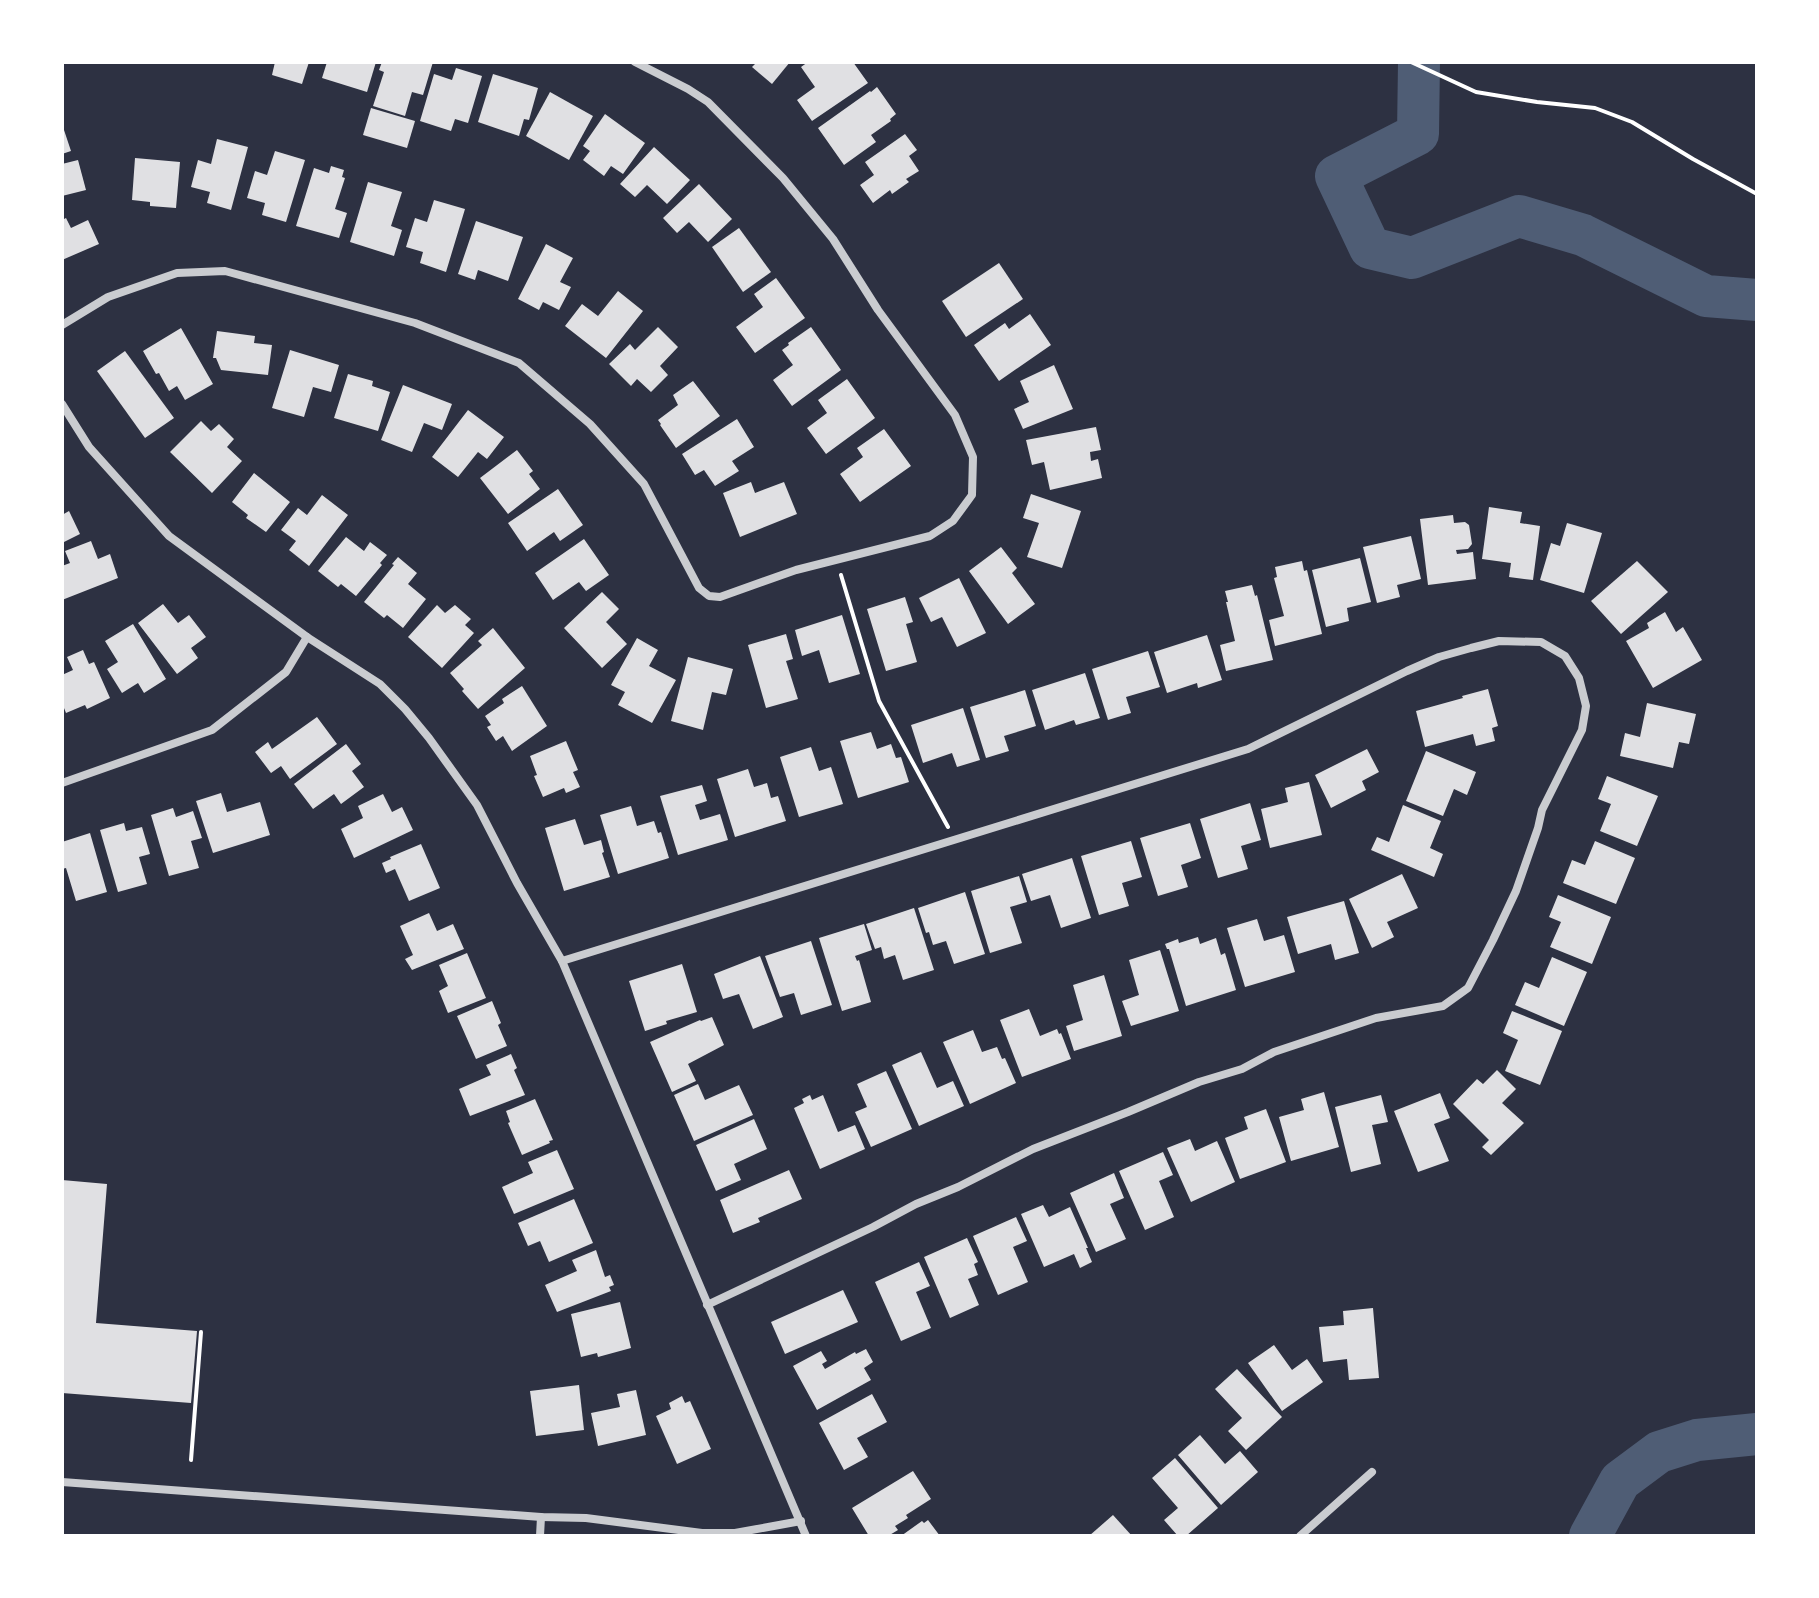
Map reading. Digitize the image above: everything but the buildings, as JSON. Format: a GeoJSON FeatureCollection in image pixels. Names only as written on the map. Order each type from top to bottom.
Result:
{"type":"FeatureCollection","features":[{"type":"Feature","properties":{"kind":"street"},"geometry":{"type":"LineString","coordinates":[[62,325],[108,297],[177,273],[225,271],[415,323],[519,363],[590,424],[644,484],[699,588],[709,596],[720,597],[796,570],[930,536],[953,521],[972,495],[973,457],[955,415],[878,310],[833,239],[783,178],[708,102],[635,62]]}},
{"type":"Feature","properties":{"kind":"street"},"geometry":{"type":"LineString","coordinates":[[62,404],[89,447],[169,536],[307,637],[380,684],[429,738],[477,805],[562,961],[806,1536]]}},
{"type":"Feature","properties":{"kind":"street"},"geometry":{"type":"LineString","coordinates":[[62,783],[212,730],[286,672],[307,637]]}},
{"type":"Feature","properties":{"kind":"street"},"geometry":{"type":"LineString","coordinates":[[562,961],[1248,749],[1407,671],[1471,648],[1499,641],[1541,642],[1565,656],[1579,678],[1586,706],[1582,730],[1542,810],[1516,891],[1468,988],[1443,1006],[1376,1018],[1274,1052],[1242,1069],[1199,1082],[1033,1149],[707,1305]]}},
{"type":"Feature","properties":{"kind":"street"},"geometry":{"type":"LineString","coordinates":[[1300,1536],[1372,1472]]}},
{"type":"Feature","properties":{"kind":"street"},"geometry":{"type":"LineString","coordinates":[[62,1482],[586,1518],[702,1533],[735,1533],[801,1521]]}},
{"type":"Feature","properties":{"kind":"street"},"geometry":{"type":"LineString","coordinates":[[540,1536],[541,1517]]}},
{"type":"Feature","properties":{"kind":"path"},"geometry":{"type":"LineString","coordinates":[[1411,62],[1476,92],[1595,108],[1632,122],[1757,194]]}},
{"type":"Feature","properties":{"kind":"path"},"geometry":{"type":"LineString","coordinates":[[836,560],[879,701],[955,840]]}},
{"type":"Feature","properties":{"kind":"path"},"geometry":{"type":"LineString","coordinates":[[191,1460],[201,1332]]}},
{"type":"Feature","properties":{"kind":"waterway"},"geometry":{"type":"LineString","coordinates":[[1419,62],[1418,134],[1336,176],[1370,248],[1412,258],[1519,216],[1583,235],[1706,296],[1757,300]]}},
{"type":"Feature","properties":{"kind":"waterway"},"geometry":{"type":"LineString","coordinates":[[1590,1536],[1620,1481],[1659,1452],[1697,1440],[1757,1434]]}}]}
